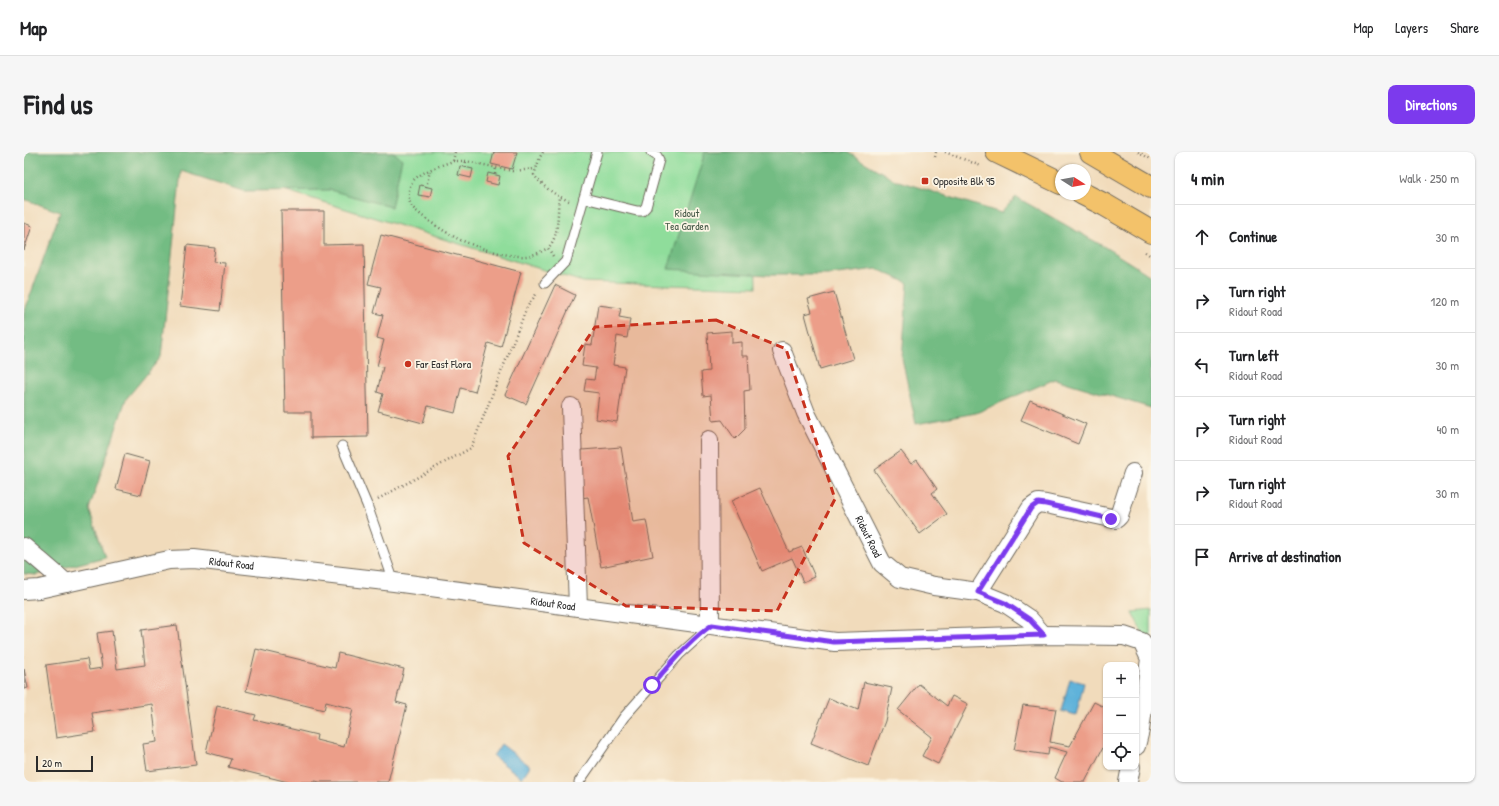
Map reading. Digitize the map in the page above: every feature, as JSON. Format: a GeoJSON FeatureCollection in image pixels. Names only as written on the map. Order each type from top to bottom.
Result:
{"type":"FeatureCollection","features":[{"type":"Feature","properties":{"kind":"highway"},"geometry":{"type":"LineString","coordinates":[[997,152],[1055,180]]}},
{"type":"Feature","properties":{"kind":"highway"},"geometry":{"type":"LineString","coordinates":[[1091,152],[1151,187]]}},
{"type":"Feature","properties":{"kind":"highway"},"geometry":{"type":"LineString","coordinates":[[1091,198],[1151,232]]}},
{"type":"Feature","properties":{"kind":"street","name":"Ridout Road"},"geometry":{"type":"LineString","coordinates":[[782,351],[806,413],[882,563],[900,578],[934,586],[978,592],[1005,603],[1029,619],[1044,635]]}},
{"type":"Feature","properties":{"kind":"street"},"geometry":{"type":"LineString","coordinates":[[571,407],[578,607]]}},
{"type":"Feature","properties":{"kind":"street"},"geometry":{"type":"LineString","coordinates":[[709,440],[711,625]]}},
{"type":"Feature","properties":{"kind":"street"},"geometry":{"type":"LineString","coordinates":[[978,592],[1031,508],[1038,503],[1046,504],[1116,519],[1119,516],[1133,473]]}},
{"type":"Feature","properties":{"kind":"street"},"geometry":{"type":"LineString","coordinates":[[24,547],[66,583]]}},
{"type":"Feature","properties":{"kind":"street","name":"Ridout Road"},"geometry":{"type":"LineString","coordinates":[[24,590],[40,589],[169,560],[194,559],[394,582],[834,642],[1044,635],[1124,636],[1142,642],[1150,659],[1139,734]]}},
{"type":"Feature","properties":{"kind":"street"},"geometry":{"type":"LineString","coordinates":[[1128,782],[1130,770]]}},
{"type":"Feature","properties":{"kind":"lane"},"geometry":{"type":"LineString","coordinates":[[545,283],[566,261],[597,152]]}},
{"type":"Feature","properties":{"kind":"lane"},"geometry":{"type":"LineString","coordinates":[[583,202],[642,211],[646,207],[659,160],[657,156],[651,152]]}},
{"type":"Feature","properties":{"kind":"lane"},"geometry":{"type":"LineString","coordinates":[[342,446],[367,505],[394,582]]}},
{"type":"Feature","properties":{"kind":"lane"},"geometry":{"type":"LineString","coordinates":[[579,782],[624,717],[679,655],[706,628],[711,625]]}},
{"type":"Feature","properties":{"kind":"path"},"geometry":{"type":"LineString","coordinates":[[453,161],[455,152]]}},
{"type":"Feature","properties":{"kind":"path"},"geometry":{"type":"LineString","coordinates":[[543,152],[534,175],[541,184],[559,196],[583,202]]}},
{"type":"Feature","properties":{"kind":"path"},"geometry":{"type":"LineString","coordinates":[[934,157],[936,152]]}},
{"type":"Feature","properties":{"kind":"path"},"geometry":{"type":"LineString","coordinates":[[1138,152],[1151,159]]}},
{"type":"Feature","properties":{"kind":"path"},"geometry":{"type":"LineString","coordinates":[[536,170],[512,171],[466,161],[453,161],[419,176],[411,184],[408,198],[412,206],[444,231],[461,241],[520,256],[534,255],[548,248],[553,243],[556,236],[559,196]]}},
{"type":"Feature","properties":{"kind":"path"},"geometry":{"type":"LineString","coordinates":[[465,167],[466,161]]}},
{"type":"Feature","properties":{"kind":"path"},"geometry":{"type":"LineString","coordinates":[[495,174],[496,167]]}},
{"type":"Feature","properties":{"kind":"path"},"geometry":{"type":"LineString","coordinates":[[426,187],[430,170]]}},
{"type":"Feature","properties":{"kind":"path"},"geometry":{"type":"LineString","coordinates":[[548,248],[553,257],[566,261]]}},
{"type":"Feature","properties":{"kind":"path"},"geometry":{"type":"LineString","coordinates":[[367,505],[471,448],[526,307],[545,283]]}},
{"type":"Feature","properties":{"kind":"highlighted area"},"geometry":{"type":"Polygon","coordinates":[[[716,320],[786,349],[835,499],[777,611],[626,606],[524,543],[508,456],[595,327],[716,320]]]}},
{"type":"Feature","properties":{"kind":"green space"},"geometry":{"type":"Polygon","coordinates":[[[24,152],[393,152],[402,159],[391,207],[330,190],[244,191],[181,171],[161,357],[126,399],[89,509],[105,557],[36,575],[24,574],[24,313],[60,212],[24,199],[24,152]]]}},
{"type":"Feature","properties":{"kind":"green space","name":"Ridout Tea Garden"},"geometry":{"type":"Polygon","coordinates":[[[195,152],[753,152],[756,288],[583,282],[206,166],[195,152]]]}},
{"type":"Feature","properties":{"kind":"green space"},"geometry":{"type":"Polygon","coordinates":[[[705,152],[847,152],[895,180],[1001,213],[1016,197],[1103,246],[1151,276],[1151,408],[1055,379],[976,413],[916,424],[902,358],[908,283],[877,269],[829,275],[769,275],[668,269],[705,152]]]}},
{"type":"Feature","properties":{"kind":"green space"},"geometry":{"type":"Polygon","coordinates":[[[1151,610],[1151,650],[1132,612],[1151,610]]]}},
{"type":"Feature","properties":{"kind":"water"},"geometry":{"type":"Polygon","coordinates":[[[1070,679],[1084,683],[1076,715],[1061,711],[1070,679]]]}},
{"type":"Feature","properties":{"kind":"water"},"geometry":{"type":"Polygon","coordinates":[[[501,744],[530,766],[522,778],[493,756],[501,744]]]}},
{"type":"Feature","properties":{"kind":"building"},"geometry":{"type":"Polygon","coordinates":[[[494,152],[517,152],[512,169],[491,164],[494,152]]]}},
{"type":"Feature","properties":{"kind":"building"},"geometry":{"type":"Polygon","coordinates":[[[460,166],[473,169],[471,178],[458,175],[460,166]]]}},
{"type":"Feature","properties":{"kind":"building"},"geometry":{"type":"Polygon","coordinates":[[[488,173],[500,176],[498,185],[486,182],[488,173]]]}},
{"type":"Feature","properties":{"kind":"building"},"geometry":{"type":"Polygon","coordinates":[[[420,185],[432,188],[430,197],[418,195],[420,185]]]}},
{"type":"Feature","properties":{"kind":"building"},"geometry":{"type":"Polygon","coordinates":[[[281,211],[324,211],[324,245],[364,244],[368,437],[311,438],[311,412],[285,412],[281,211]]]}},
{"type":"Feature","properties":{"kind":"building"},"geometry":{"type":"Polygon","coordinates":[[[24,223],[32,226],[24,250],[24,223]]]}},
{"type":"Feature","properties":{"kind":"building"},"geometry":{"type":"Polygon","coordinates":[[[381,235],[521,272],[501,347],[488,343],[475,392],[461,388],[455,413],[428,406],[423,423],[378,411],[383,394],[377,392],[383,367],[377,366],[384,340],[377,338],[383,315],[374,313],[381,287],[368,284],[381,235]]]}},
{"type":"Feature","properties":{"kind":"building"},"geometry":{"type":"Polygon","coordinates":[[[187,245],[215,248],[213,262],[225,263],[220,311],[180,306],[187,245]]]}},
{"type":"Feature","properties":{"kind":"building"},"geometry":{"type":"Polygon","coordinates":[[[555,285],[575,295],[526,404],[505,395],[555,285]]]}},
{"type":"Feature","properties":{"kind":"building"},"geometry":{"type":"Polygon","coordinates":[[[834,292],[853,359],[820,369],[805,314],[812,312],[808,299],[834,292]]]}},
{"type":"Feature","properties":{"kind":"building"},"geometry":{"type":"Polygon","coordinates":[[[598,305],[621,308],[619,317],[630,319],[627,338],[617,336],[613,365],[625,367],[617,422],[596,419],[599,393],[584,391],[586,379],[594,380],[596,368],[582,366],[585,344],[592,345],[598,305]]]}},
{"type":"Feature","properties":{"kind":"building"},"geometry":{"type":"Polygon","coordinates":[[[732,331],[732,343],[742,342],[742,356],[748,356],[750,390],[744,391],[745,429],[735,439],[722,420],[713,421],[711,395],[703,396],[701,372],[709,371],[707,333],[732,331]]]}},
{"type":"Feature","properties":{"kind":"building"},"geometry":{"type":"Polygon","coordinates":[[[1030,400],[1086,424],[1078,444],[1021,420],[1030,400]]]}},
{"type":"Feature","properties":{"kind":"building"},"geometry":{"type":"Polygon","coordinates":[[[621,447],[633,522],[646,520],[653,556],[601,567],[588,497],[581,498],[580,470],[582,450],[621,447]]]}},
{"type":"Feature","properties":{"kind":"building"},"geometry":{"type":"Polygon","coordinates":[[[901,451],[911,464],[917,460],[937,489],[932,493],[947,514],[920,534],[874,470],[901,451]]]}},
{"type":"Feature","properties":{"kind":"building"},"geometry":{"type":"Polygon","coordinates":[[[125,454],[150,461],[141,495],[116,489],[125,454]]]}},
{"type":"Feature","properties":{"kind":"building"},"geometry":{"type":"Polygon","coordinates":[[[760,488],[789,552],[802,547],[815,577],[803,582],[792,558],[762,571],[731,501],[760,488]]]}},
{"type":"Feature","properties":{"kind":"building"},"geometry":{"type":"Polygon","coordinates":[[[177,625],[196,765],[147,771],[143,744],[157,742],[152,704],[92,713],[95,732],[56,738],[46,665],[87,659],[89,670],[102,668],[97,633],[112,631],[117,669],[145,665],[141,630],[177,625]]]}},
{"type":"Feature","properties":{"kind":"building"},"geometry":{"type":"Polygon","coordinates":[[[256,649],[335,668],[338,653],[404,669],[396,702],[407,705],[388,782],[288,782],[228,767],[231,759],[206,752],[217,706],[256,715],[254,720],[317,735],[316,740],[344,747],[353,709],[326,702],[324,710],[246,691],[256,649]]]}},
{"type":"Feature","properties":{"kind":"building"},"geometry":{"type":"Polygon","coordinates":[[[24,669],[28,688],[24,689],[24,669]]]}},
{"type":"Feature","properties":{"kind":"building"},"geometry":{"type":"Polygon","coordinates":[[[864,682],[892,688],[885,721],[868,766],[811,743],[829,698],[858,710],[864,682]]]}},
{"type":"Feature","properties":{"kind":"building"},"geometry":{"type":"Polygon","coordinates":[[[919,684],[947,706],[952,696],[968,704],[938,764],[922,756],[932,737],[898,710],[919,684]]]}},
{"type":"Feature","properties":{"kind":"building"},"geometry":{"type":"Polygon","coordinates":[[[1094,702],[1103,706],[1103,748],[1085,782],[1062,782],[1055,778],[1067,752],[1049,747],[1048,755],[1014,750],[1023,705],[1056,709],[1050,742],[1070,746],[1094,702]]]}},
{"type":"Feature","properties":{"kind":"place","name":"Opposite Blk 95"},"geometry":{"type":"Point","coordinates":[925,181]}},
{"type":"Feature","properties":{"kind":"place","name":"Far East Flora"},"geometry":{"type":"Point","coordinates":[408,364]}},
{"type":"Feature","properties":{"kind":"route"},"geometry":{"type":"LineString","coordinates":[[652,685],[679,655],[706,628],[712,625],[834,642],[1044,635],[1029,619],[1005,603],[978,592],[1031,508],[1038,503],[1111,519]]}}]}
